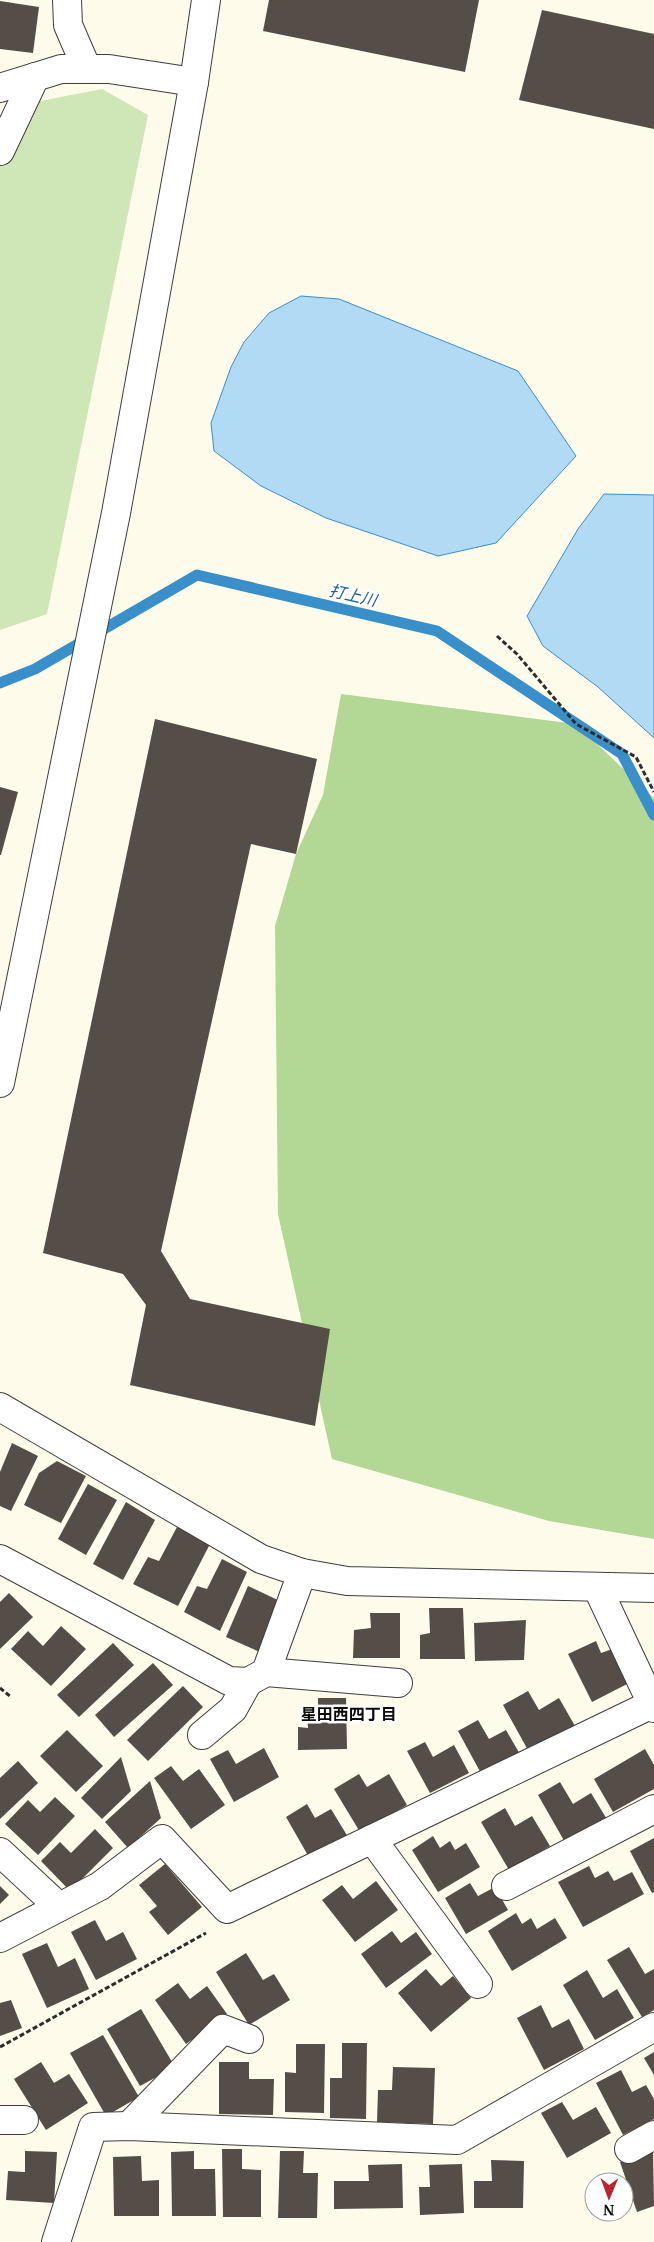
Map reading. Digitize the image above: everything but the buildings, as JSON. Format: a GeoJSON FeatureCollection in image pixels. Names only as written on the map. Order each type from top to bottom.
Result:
{"type":"FeatureCollection","features":[{"type":"Feature","properties":{"kind":"street"},"geometry":{"type":"LineString","coordinates":[[67,0],[68,26],[87,69]]}},
{"type":"Feature","properties":{"kind":"street"},"geometry":{"type":"LineString","coordinates":[[0,1084],[9,993],[116,513],[194,82],[206,0]]}},
{"type":"Feature","properties":{"kind":"street"},"geometry":{"type":"LineString","coordinates":[[0,88],[61,69],[109,69],[194,82]]}},
{"type":"Feature","properties":{"kind":"street"},"geometry":{"type":"LineString","coordinates":[[0,151],[35,77]]}},
{"type":"Feature","properties":{"kind":"street"},"geometry":{"type":"LineString","coordinates":[[0,1407],[261,1559],[302,1573],[347,1581],[654,1588]]}},
{"type":"Feature","properties":{"kind":"street"},"geometry":{"type":"LineString","coordinates":[[0,1559],[228,1682],[257,1677],[398,1683]]}},
{"type":"Feature","properties":{"kind":"street"},"geometry":{"type":"LineString","coordinates":[[202,1735],[233,1708],[257,1677],[302,1573]]}},
{"type":"Feature","properties":{"kind":"street"},"geometry":{"type":"LineString","coordinates":[[0,1938],[100,1886],[162,1838],[226,1909],[653,1706],[597,1587]]}},
{"type":"Feature","properties":{"kind":"street"},"geometry":{"type":"LineString","coordinates":[[506,1886],[654,1809]]}},
{"type":"Feature","properties":{"kind":"street"},"geometry":{"type":"LineString","coordinates":[[372,1839],[478,1984]]}},
{"type":"Feature","properties":{"kind":"street"},"geometry":{"type":"LineString","coordinates":[[0,1852],[59,1907]]}},
{"type":"Feature","properties":{"kind":"street"},"geometry":{"type":"LineString","coordinates":[[56,2242],[93,2127],[129,2126],[457,2140],[654,2027]]}},
{"type":"Feature","properties":{"kind":"street"},"geometry":{"type":"LineString","coordinates":[[129,2126],[224,2029],[249,2039]]}},
{"type":"Feature","properties":{"kind":"street"},"geometry":{"type":"LineString","coordinates":[[629,2149],[654,2135]]}},
{"type":"Feature","properties":{"kind":"path"},"geometry":{"type":"LineString","coordinates":[[497,636],[517,654],[576,724],[636,757],[654,792]]}},
{"type":"Feature","properties":{"kind":"path"},"geometry":{"type":"LineString","coordinates":[[0,1688],[11,1697]]}},
{"type":"Feature","properties":{"kind":"path"},"geometry":{"type":"LineString","coordinates":[[0,2047],[219,1926],[226,1909]]}},
{"type":"Feature","properties":{"kind":"green space"},"geometry":{"type":"Polygon","coordinates":[[[102,89],[148,115],[47,614],[0,630],[0,166],[30,103],[102,89]]]}},
{"type":"Feature","properties":{"kind":"green space"},"geometry":{"type":"Polygon","coordinates":[[[341,694],[576,724],[654,798],[654,1539],[549,1521],[332,1459],[278,1214],[275,926],[296,854],[323,795],[341,694]]]}},
{"type":"Feature","properties":{"kind":"water"},"geometry":{"type":"Polygon","coordinates":[[[301,296],[339,299],[518,371],[576,456],[496,543],[438,556],[326,518],[261,486],[214,451],[211,423],[231,367],[244,342],[269,313],[301,296]]]}},
{"type":"Feature","properties":{"kind":"water"},"geometry":{"type":"Polygon","coordinates":[[[604,494],[654,495],[654,738],[598,687],[543,646],[527,616],[578,529],[604,494]]]}},
{"type":"Feature","properties":{"kind":"waterway","name":"打上川"},"geometry":{"type":"LineString","coordinates":[[0,683],[35,669],[197,575],[437,631],[622,754],[654,815]]}},
{"type":"Feature","properties":{"kind":"district","name":"星田西四丁目"},"geometry":{"type":"Point","coordinates":[349,1714]}}]}
